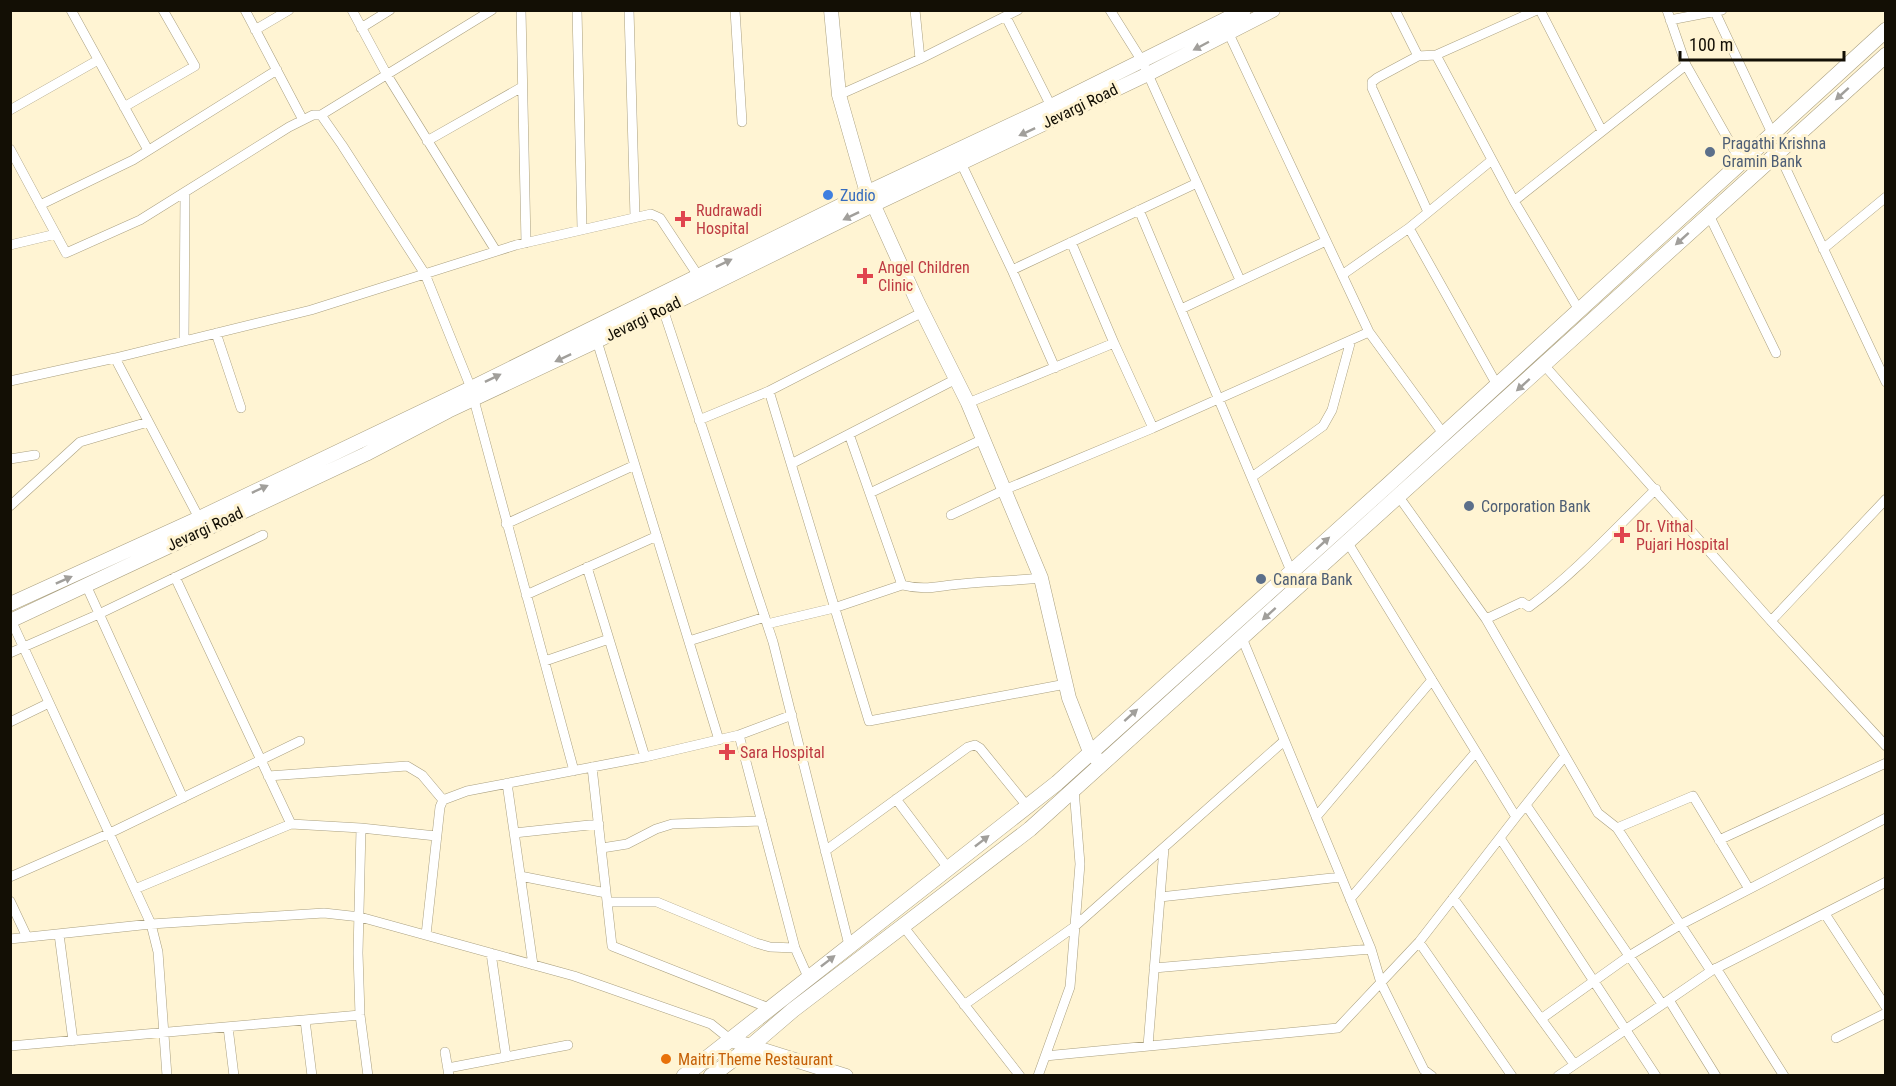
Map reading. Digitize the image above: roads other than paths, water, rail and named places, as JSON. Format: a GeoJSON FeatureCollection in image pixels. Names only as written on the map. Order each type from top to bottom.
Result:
{"type":"FeatureCollection","features":[{"type":"Feature","properties":{"kind":"main road"},"geometry":{"type":"LineString","coordinates":[[831,10],[839,95],[871,199],[922,312],[968,403],[1041,578],[1069,698],[1090,752],[1101,765]]}},
{"type":"Feature","properties":{"kind":"main road"},"geometry":{"type":"LineString","coordinates":[[871,199],[1051,106],[1145,68],[1244,10]]}},
{"type":"Feature","properties":{"kind":"main road","name":"Jevargi Road"},"geometry":{"type":"LineString","coordinates":[[11,620],[366,454],[472,394],[597,341],[663,309],[702,282],[871,199],[961,163],[1145,68],[1273,10]]}},
{"type":"Feature","properties":{"kind":"main road"},"geometry":{"type":"LineString","coordinates":[[684,1076],[1057,783],[1886,30]]}},
{"type":"Feature","properties":{"kind":"main road"},"geometry":{"type":"LineString","coordinates":[[711,1076],[793,1010],[1029,829],[1886,55]]}},
{"type":"Feature","properties":{"kind":"main road"},"geometry":{"type":"LineString","coordinates":[[10,604],[472,394],[702,282]]}},
{"type":"Feature","properties":{"kind":"main road"},"geometry":{"type":"LineString","coordinates":[[731,1040],[846,1076]]}},
{"type":"Feature","properties":{"kind":"street"},"geometry":{"type":"LineString","coordinates":[[71,10],[148,150]]}},
{"type":"Feature","properties":{"kind":"street"},"geometry":{"type":"LineString","coordinates":[[124,106],[195,66],[163,10]]}},
{"type":"Feature","properties":{"kind":"street"},"geometry":{"type":"LineString","coordinates":[[245,10],[303,120]]}},
{"type":"Feature","properties":{"kind":"street"},"geometry":{"type":"LineString","coordinates":[[255,30],[289,10]]}},
{"type":"Feature","properties":{"kind":"street"},"geometry":{"type":"LineString","coordinates":[[352,10],[387,75],[496,252]]}},
{"type":"Feature","properties":{"kind":"street"},"geometry":{"type":"LineString","coordinates":[[361,28],[390,10]]}},
{"type":"Feature","properties":{"kind":"street"},"geometry":{"type":"LineString","coordinates":[[11,152],[66,253],[140,220],[303,120],[313,115],[321,115],[492,10]]}},
{"type":"Feature","properties":{"kind":"street"},"geometry":{"type":"LineString","coordinates":[[521,10],[526,243]]}},
{"type":"Feature","properties":{"kind":"street"},"geometry":{"type":"LineString","coordinates":[[577,10],[582,229]]}},
{"type":"Feature","properties":{"kind":"street"},"geometry":{"type":"LineString","coordinates":[[629,10],[635,217]]}},
{"type":"Feature","properties":{"kind":"street"},"geometry":{"type":"LineString","coordinates":[[735,10],[742,122]]}},
{"type":"Feature","properties":{"kind":"street"},"geometry":{"type":"LineString","coordinates":[[915,10],[920,59]]}},
{"type":"Feature","properties":{"kind":"street"},"geometry":{"type":"LineString","coordinates":[[839,95],[920,59],[1018,10]]}},
{"type":"Feature","properties":{"kind":"street"},"geometry":{"type":"LineString","coordinates":[[1110,10],[1145,68],[1240,280]]}},
{"type":"Feature","properties":{"kind":"street"},"geometry":{"type":"LineString","coordinates":[[1395,10],[1418,56]]}},
{"type":"Feature","properties":{"kind":"street"},"geometry":{"type":"LineString","coordinates":[[1428,212],[1372,88],[1372,82],[1377,78],[1418,56],[1436,55],[1539,10],[1602,131]]}},
{"type":"Feature","properties":{"kind":"street"},"geometry":{"type":"LineString","coordinates":[[1741,162],[1686,64],[1668,15],[1718,11],[1772,134]]}},
{"type":"Feature","properties":{"kind":"street"},"geometry":{"type":"LineString","coordinates":[[1006,17],[1051,106]]}},
{"type":"Feature","properties":{"kind":"street"},"geometry":{"type":"LineString","coordinates":[[1228,32],[1369,332],[1443,434],[1455,446]]}},
{"type":"Feature","properties":{"kind":"street"},"geometry":{"type":"LineString","coordinates":[[1436,55],[1514,201],[1579,310]]}},
{"type":"Feature","properties":{"kind":"street"},"geometry":{"type":"LineString","coordinates":[[10,110],[98,60]]}},
{"type":"Feature","properties":{"kind":"street"},"geometry":{"type":"LineString","coordinates":[[1514,201],[1686,64]]}},
{"type":"Feature","properties":{"kind":"street"},"geometry":{"type":"LineString","coordinates":[[40,205],[133,160],[277,70]]}},
{"type":"Feature","properties":{"kind":"street"},"geometry":{"type":"LineString","coordinates":[[428,141],[522,87]]}},
{"type":"Feature","properties":{"kind":"street"},"geometry":{"type":"LineString","coordinates":[[321,115],[425,274],[472,394],[574,771]]}},
{"type":"Feature","properties":{"kind":"street"},"geometry":{"type":"LineString","coordinates":[[1778,152],[1885,379]]}},
{"type":"Feature","properties":{"kind":"street"},"geometry":{"type":"LineString","coordinates":[[1342,275],[1409,228],[1492,160]]}},
{"type":"Feature","properties":{"kind":"street"},"geometry":{"type":"LineString","coordinates":[[961,163],[1055,368]]}},
{"type":"Feature","properties":{"kind":"street"},"geometry":{"type":"LineString","coordinates":[[1012,270],[1197,183]]}},
{"type":"Feature","properties":{"kind":"street"},"geometry":{"type":"LineString","coordinates":[[184,341],[185,192]]}},
{"type":"Feature","properties":{"kind":"street"},"geometry":{"type":"LineString","coordinates":[[1823,249],[1886,197]]}},
{"type":"Feature","properties":{"kind":"street"},"geometry":{"type":"LineString","coordinates":[[1139,210],[1291,571]]}},
{"type":"Feature","properties":{"kind":"street"},"geometry":{"type":"LineString","coordinates":[[10,381],[311,310],[526,243],[651,214],[660,218],[702,282]]}},
{"type":"Feature","properties":{"kind":"street"},"geometry":{"type":"LineString","coordinates":[[1709,215],[1776,353]]}},
{"type":"Feature","properties":{"kind":"street"},"geometry":{"type":"LineString","coordinates":[[1409,228],[1497,385]]}},
{"type":"Feature","properties":{"kind":"street"},"geometry":{"type":"LineString","coordinates":[[10,245],[56,234]]}},
{"type":"Feature","properties":{"kind":"street"},"geometry":{"type":"LineString","coordinates":[[1181,309],[1326,241]]}},
{"type":"Feature","properties":{"kind":"street"},"geometry":{"type":"LineString","coordinates":[[1071,242],[1153,428]]}},
{"type":"Feature","properties":{"kind":"street"},"geometry":{"type":"LineString","coordinates":[[663,309],[766,621],[792,715],[849,945]]}},
{"type":"Feature","properties":{"kind":"street"},"geometry":{"type":"LineString","coordinates":[[699,420],[769,391],[922,312]]}},
{"type":"Feature","properties":{"kind":"street"},"geometry":{"type":"LineString","coordinates":[[951,515],[1369,332]]}},
{"type":"Feature","properties":{"kind":"street"},"geometry":{"type":"LineString","coordinates":[[216,333],[241,408]]}},
{"type":"Feature","properties":{"kind":"street"},"geometry":{"type":"LineString","coordinates":[[1252,477],[1323,426],[1332,410],[1350,340]]}},
{"type":"Feature","properties":{"kind":"street"},"geometry":{"type":"LineString","coordinates":[[597,341],[719,740]]}},
{"type":"Feature","properties":{"kind":"street"},"geometry":{"type":"LineString","coordinates":[[968,403],[1114,343]]}},
{"type":"Feature","properties":{"kind":"street"},"geometry":{"type":"LineString","coordinates":[[115,357],[199,518]]}},
{"type":"Feature","properties":{"kind":"street"},"geometry":{"type":"LineString","coordinates":[[1544,365],[1771,621],[1886,746]]}},
{"type":"Feature","properties":{"kind":"street"},"geometry":{"type":"LineString","coordinates":[[791,464],[956,379]]}},
{"type":"Feature","properties":{"kind":"street"},"geometry":{"type":"LineString","coordinates":[[769,391],[868,721],[1066,684]]}},
{"type":"Feature","properties":{"kind":"street"},"geometry":{"type":"LineString","coordinates":[[10,506],[80,442],[148,422]]}},
{"type":"Feature","properties":{"kind":"street"},"geometry":{"type":"LineString","coordinates":[[849,434],[902,585]]}},
{"type":"Feature","properties":{"kind":"street"},"geometry":{"type":"LineString","coordinates":[[870,493],[983,439]]}},
{"type":"Feature","properties":{"kind":"street"},"geometry":{"type":"LineString","coordinates":[[10,459],[35,454]]}},
{"type":"Feature","properties":{"kind":"street"},"geometry":{"type":"LineString","coordinates":[[506,524],[635,465]]}},
{"type":"Feature","properties":{"kind":"street"},"geometry":{"type":"LineString","coordinates":[[1486,619],[1522,602],[1529,607],[1573,570],[1656,489]]}},
{"type":"Feature","properties":{"kind":"street"},"geometry":{"type":"LineString","coordinates":[[1399,496],[1486,619],[1598,813],[1617,828],[1680,925],[1784,1076]]}},
{"type":"Feature","properties":{"kind":"street"},"geometry":{"type":"LineString","coordinates":[[1771,621],[1886,499]]}},
{"type":"Feature","properties":{"kind":"street"},"geometry":{"type":"LineString","coordinates":[[10,653],[99,614],[263,535]]}},
{"type":"Feature","properties":{"kind":"street"},"geometry":{"type":"LineString","coordinates":[[526,595],[657,536]]}},
{"type":"Feature","properties":{"kind":"street"},"geometry":{"type":"LineString","coordinates":[[1348,543],[1516,817]]}},
{"type":"Feature","properties":{"kind":"street"},"geometry":{"type":"LineString","coordinates":[[587,567],[645,757]]}},
{"type":"Feature","properties":{"kind":"street"},"geometry":{"type":"LineString","coordinates":[[175,577],[291,824]]}},
{"type":"Feature","properties":{"kind":"street"},"geometry":{"type":"LineString","coordinates":[[689,641],[766,621],[834,608],[902,585],[924,589],[1041,578]]}},
{"type":"Feature","properties":{"kind":"street"},"geometry":{"type":"LineString","coordinates":[[86,585],[183,798]]}},
{"type":"Feature","properties":{"kind":"street"},"geometry":{"type":"LineString","coordinates":[[11,620],[151,924],[158,952],[167,1076]]}},
{"type":"Feature","properties":{"kind":"street"},"geometry":{"type":"LineString","coordinates":[[544,661],[609,639]]}},
{"type":"Feature","properties":{"kind":"street"},"geometry":{"type":"LineString","coordinates":[[1242,639],[1371,949],[1382,983],[1424,1070],[1432,1076]]}},
{"type":"Feature","properties":{"kind":"street"},"geometry":{"type":"LineString","coordinates":[[1316,817],[1432,680]]}},
{"type":"Feature","properties":{"kind":"street"},"geometry":{"type":"LineString","coordinates":[[10,722],[49,703]]}},
{"type":"Feature","properties":{"kind":"street"},"geometry":{"type":"LineString","coordinates":[[426,935],[436,836],[443,800],[467,791],[645,757],[719,740],[792,715]]}},
{"type":"Feature","properties":{"kind":"street"},"geometry":{"type":"LineString","coordinates":[[739,735],[795,948],[808,977]]}},
{"type":"Feature","properties":{"kind":"street"},"geometry":{"type":"LineString","coordinates":[[10,877],[110,833],[300,741]]}},
{"type":"Feature","properties":{"kind":"street"},"geometry":{"type":"LineString","coordinates":[[964,1005],[1074,927],[1284,741]]}},
{"type":"Feature","properties":{"kind":"street"},"geometry":{"type":"LineString","coordinates":[[825,851],[968,747],[975,745],[980,748],[1028,806]]}},
{"type":"Feature","properties":{"kind":"street"},"geometry":{"type":"LineString","coordinates":[[1350,899],[1476,752]]}},
{"type":"Feature","properties":{"kind":"street"},"geometry":{"type":"LineString","coordinates":[[1045,1056],[1338,1028],[1419,942],[1564,757]]}},
{"type":"Feature","properties":{"kind":"street"},"geometry":{"type":"LineString","coordinates":[[1719,840],[1886,763]]}},
{"type":"Feature","properties":{"kind":"street"},"geometry":{"type":"LineString","coordinates":[[268,776],[407,766],[422,775],[443,800]]}},
{"type":"Feature","properties":{"kind":"street"},"geometry":{"type":"LineString","coordinates":[[592,767],[612,946],[769,1008]]}},
{"type":"Feature","properties":{"kind":"street"},"geometry":{"type":"LineString","coordinates":[[507,783],[533,965]]}},
{"type":"Feature","properties":{"kind":"street"},"geometry":{"type":"LineString","coordinates":[[1038,1076],[1070,987],[1080,864],[1074,789]]}},
{"type":"Feature","properties":{"kind":"street"},"geometry":{"type":"LineString","coordinates":[[1617,828],[1693,796],[1749,889]]}},
{"type":"Feature","properties":{"kind":"street"},"geometry":{"type":"LineString","coordinates":[[896,799],[948,868]]}},
{"type":"Feature","properties":{"kind":"street"},"geometry":{"type":"LineString","coordinates":[[1526,805],[1629,956],[1666,1002],[1716,1076]]}},
{"type":"Feature","properties":{"kind":"street"},"geometry":{"type":"LineString","coordinates":[[1541,1019],[1629,956],[1680,925],[1886,818]]}},
{"type":"Feature","properties":{"kind":"street"},"geometry":{"type":"LineString","coordinates":[[602,848],[627,844],[656,829],[672,824],[762,821]]}},
{"type":"Feature","properties":{"kind":"street"},"geometry":{"type":"LineString","coordinates":[[135,889],[291,824],[436,836]]}},
{"type":"Feature","properties":{"kind":"street"},"geometry":{"type":"LineString","coordinates":[[514,833],[598,824]]}},
{"type":"Feature","properties":{"kind":"street"},"geometry":{"type":"LineString","coordinates":[[361,828],[358,953],[360,1015],[368,1076]]}},
{"type":"Feature","properties":{"kind":"street"},"geometry":{"type":"LineString","coordinates":[[1500,838],[1626,1029],[1653,1074]]}},
{"type":"Feature","properties":{"kind":"street"},"geometry":{"type":"LineString","coordinates":[[1148,1046],[1164,848]]}},
{"type":"Feature","properties":{"kind":"street"},"geometry":{"type":"LineString","coordinates":[[520,876],[607,898],[657,902],[764,946],[795,948]]}},
{"type":"Feature","properties":{"kind":"street"},"geometry":{"type":"LineString","coordinates":[[1160,897],[1341,877]]}},
{"type":"Feature","properties":{"kind":"street"},"geometry":{"type":"LineString","coordinates":[[1558,1076],[1713,970],[1886,882]]}},
{"type":"Feature","properties":{"kind":"street"},"geometry":{"type":"LineString","coordinates":[[1453,898],[1574,1064]]}},
{"type":"Feature","properties":{"kind":"street"},"geometry":{"type":"LineString","coordinates":[[10,901],[27,937]]}},
{"type":"Feature","properties":{"kind":"street"},"geometry":{"type":"LineString","coordinates":[[10,939],[151,924],[324,913],[360,917],[574,976],[711,1024],[731,1040]]}},
{"type":"Feature","properties":{"kind":"street"},"geometry":{"type":"LineString","coordinates":[[1825,914],[1886,1007]]}},
{"type":"Feature","properties":{"kind":"street"},"geometry":{"type":"LineString","coordinates":[[903,926],[1020,1076]]}},
{"type":"Feature","properties":{"kind":"street"},"geometry":{"type":"LineString","coordinates":[[59,934],[73,1041]]}},
{"type":"Feature","properties":{"kind":"street"},"geometry":{"type":"LineString","coordinates":[[1419,942],[1512,1076]]}},
{"type":"Feature","properties":{"kind":"street"},"geometry":{"type":"LineString","coordinates":[[1154,968],[1371,949]]}},
{"type":"Feature","properties":{"kind":"street"},"geometry":{"type":"LineString","coordinates":[[490,953],[506,1057]]}},
{"type":"Feature","properties":{"kind":"street"},"geometry":{"type":"LineString","coordinates":[[1836,1038],[1886,1013]]}},
{"type":"Feature","properties":{"kind":"street"},"geometry":{"type":"LineString","coordinates":[[10,1046],[360,1015]]}},
{"type":"Feature","properties":{"kind":"street"},"geometry":{"type":"LineString","coordinates":[[305,1020],[312,1076]]}},
{"type":"Feature","properties":{"kind":"street"},"geometry":{"type":"LineString","coordinates":[[228,1027],[234,1076]]}},
{"type":"Feature","properties":{"kind":"street"},"geometry":{"type":"LineString","coordinates":[[445,1052],[448,1072],[506,1057],[568,1045]]}},
{"type":"Feature","properties":{"kind":"place","name":"Pragathi Krishna Gramin Bank"},"geometry":{"type":"Point","coordinates":[1710,152]}},
{"type":"Feature","properties":{"kind":"place","name":"Zudio"},"geometry":{"type":"Point","coordinates":[828,195]}},
{"type":"Feature","properties":{"kind":"place","name":"Rudrawadi Hospital"},"geometry":{"type":"Point","coordinates":[683,219]}},
{"type":"Feature","properties":{"kind":"place","name":"Angel Children Clinic"},"geometry":{"type":"Point","coordinates":[865,276]}},
{"type":"Feature","properties":{"kind":"place","name":"Corporation Bank"},"geometry":{"type":"Point","coordinates":[1469,506]}},
{"type":"Feature","properties":{"kind":"place","name":"Dr. Vithal Pujari Hospital"},"geometry":{"type":"Point","coordinates":[1622,535]}},
{"type":"Feature","properties":{"kind":"place","name":"Canara Bank"},"geometry":{"type":"Point","coordinates":[1261,579]}},
{"type":"Feature","properties":{"kind":"place","name":"Sara Hospital"},"geometry":{"type":"Point","coordinates":[727,752]}},
{"type":"Feature","properties":{"kind":"place","name":"Maitri Theme Restaurant"},"geometry":{"type":"Point","coordinates":[666,1059]}}]}
